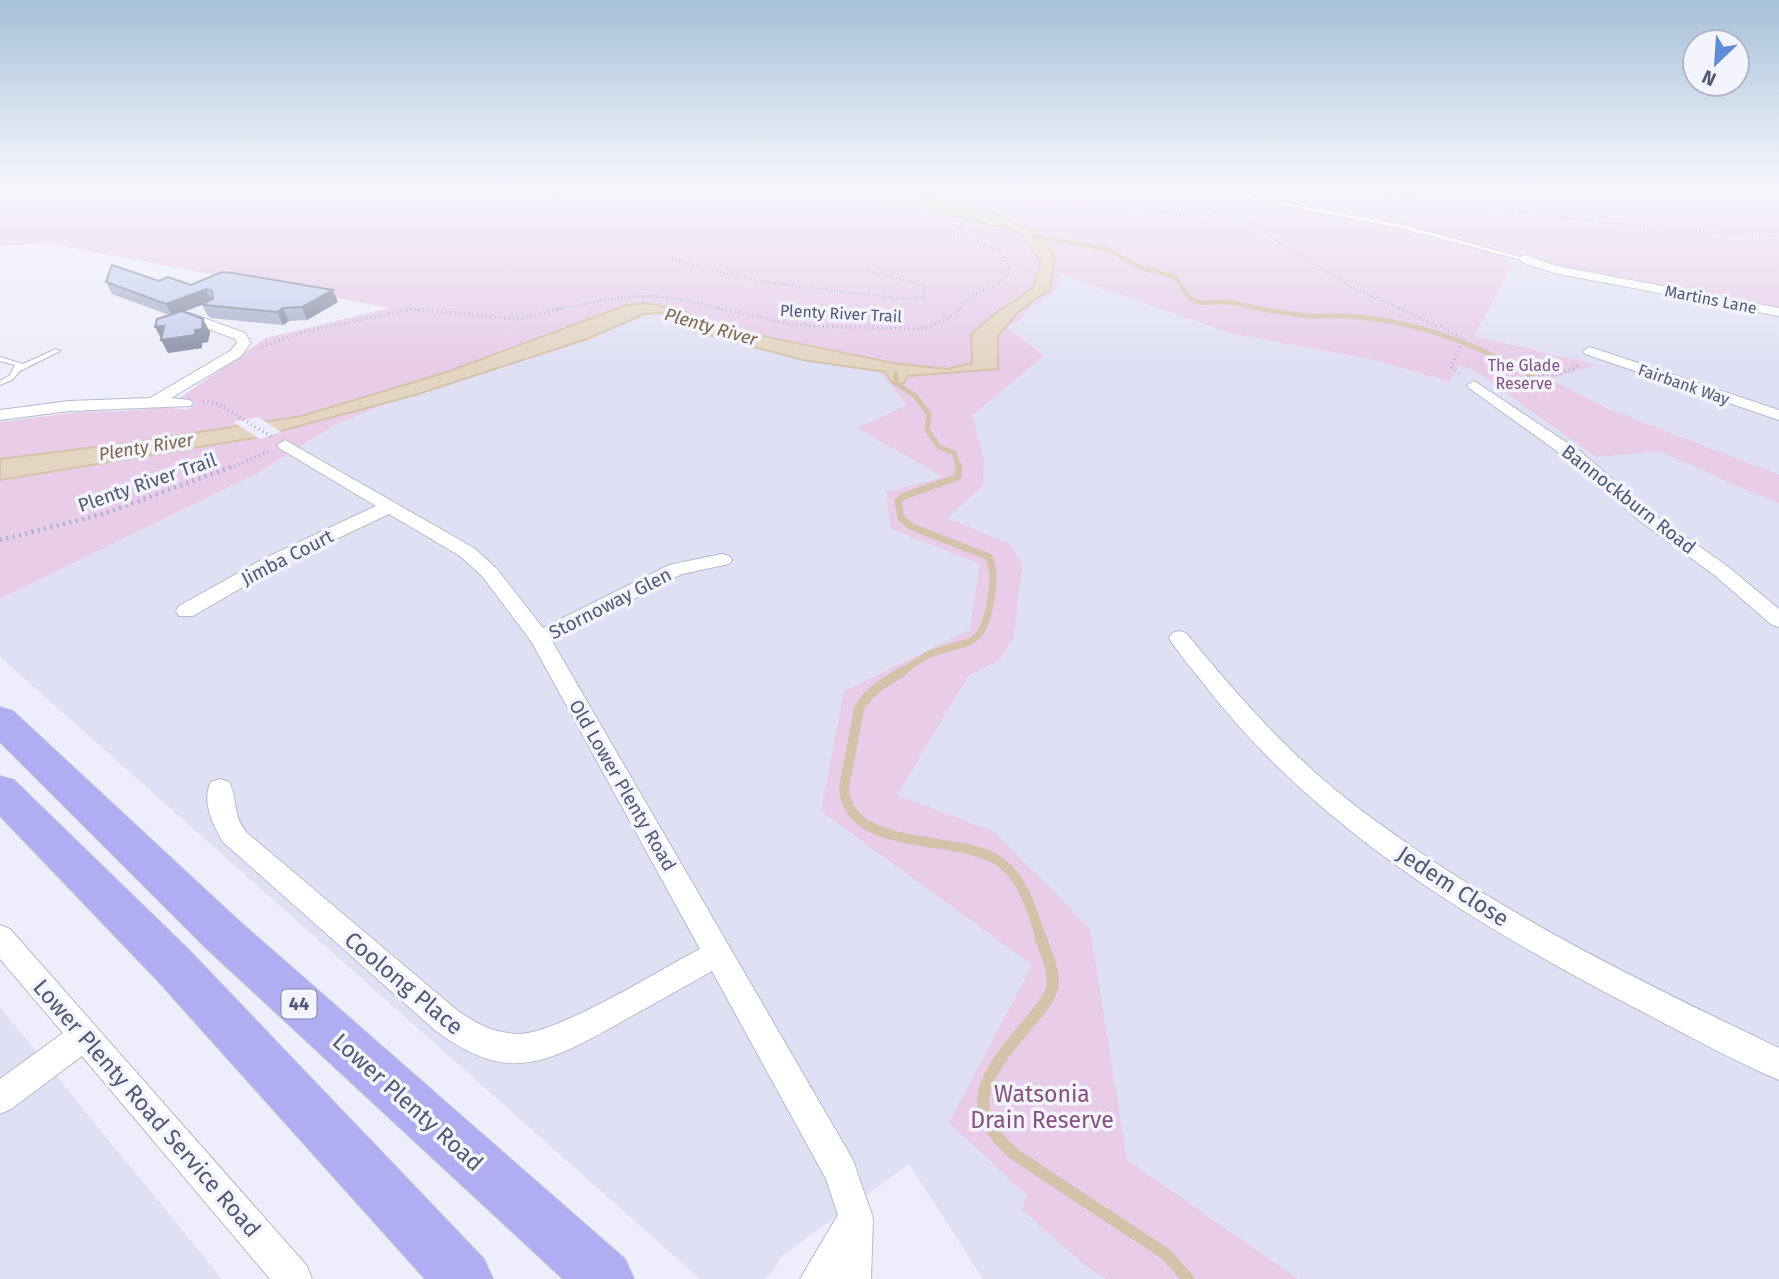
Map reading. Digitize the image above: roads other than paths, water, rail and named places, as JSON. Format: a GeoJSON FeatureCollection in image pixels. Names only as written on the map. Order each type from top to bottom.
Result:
{"type":"FeatureCollection","features":[{"type":"Feature","properties":{"kind":"main road","name":"Lower Plenty Road"},"geometry":{"type":"LineString","coordinates":[[0,720],[222,934],[605,1279]]}},
{"type":"Feature","properties":{"kind":"main road"},"geometry":{"type":"LineString","coordinates":[[0,791],[173,965],[464,1279]]}},
{"type":"Feature","properties":{"kind":"street","name":"Martins Lane"},"geometry":{"type":"LineString","coordinates":[[1525,259],[1554,269],[1779,312]]}},
{"type":"Feature","properties":{"kind":"street"},"geometry":{"type":"LineString","coordinates":[[176,322],[211,308]]}},
{"type":"Feature","properties":{"kind":"street"},"geometry":{"type":"LineString","coordinates":[[153,402],[234,354],[244,344],[240,336],[190,317]]}},
{"type":"Feature","properties":{"kind":"street","name":"Fairbank Way"},"geometry":{"type":"LineString","coordinates":[[1597,354],[1779,415]]}},
{"type":"Feature","properties":{"kind":"street","name":"Bannockburn Road"},"geometry":{"type":"LineString","coordinates":[[1474,385],[1575,456],[1647,518],[1720,570],[1779,620]]}},
{"type":"Feature","properties":{"kind":"street"},"geometry":{"type":"LineString","coordinates":[[0,415],[69,406],[193,402]]}},
{"type":"Feature","properties":{"kind":"street","name":"Old Lower Plenty Road"},"geometry":{"type":"LineString","coordinates":[[278,440],[474,559],[489,572],[540,638],[833,1155],[849,1189],[856,1218],[853,1279]]}},
{"type":"Feature","properties":{"kind":"street","name":"Jimba Court"},"geometry":{"type":"LineString","coordinates":[[186,611],[270,563],[389,507]]}},
{"type":"Feature","properties":{"kind":"street","name":"Stornoway Glen"},"geometry":{"type":"LineString","coordinates":[[540,638],[677,569],[722,560]]}},
{"type":"Feature","properties":{"kind":"street","name":"Jedem Close"},"geometry":{"type":"LineString","coordinates":[[1179,638],[1227,700],[1273,747],[1329,798],[1380,837],[1509,923],[1671,1012],[1779,1063]]}},
{"type":"Feature","properties":{"kind":"street","name":"Coolong Place"},"geometry":{"type":"LineString","coordinates":[[220,789],[219,806],[225,825],[237,841],[447,1021],[468,1037],[484,1044],[518,1049],[555,1042],[719,953]]}},
{"type":"Feature","properties":{"kind":"street","name":"Lower Plenty Road Service Road"},"geometry":{"type":"LineString","coordinates":[[0,938],[293,1279]]}},
{"type":"Feature","properties":{"kind":"street"},"geometry":{"type":"LineString","coordinates":[[0,1098],[85,1036]]}},
{"type":"Feature","properties":{"kind":"street"},"geometry":{"type":"LineString","coordinates":[[818,1279],[856,1218]]}},
{"type":"Feature","properties":{"kind":"lane","name":"Martins Lane"},"geometry":{"type":"LineString","coordinates":[[1478,247],[1525,259]]}},
{"type":"Feature","properties":{"kind":"lane"},"geometry":{"type":"LineString","coordinates":[[0,383],[7,381],[18,369],[56,351]]}},
{"type":"Feature","properties":{"kind":"lane"},"geometry":{"type":"LineString","coordinates":[[0,359],[19,364],[18,369]]}},
{"type":"Feature","properties":{"kind":"water","name":"Plenty River"},"geometry":{"type":"Polygon","coordinates":[[[1030,247],[1047,247],[1055,258],[1050,289],[1017,313],[998,336],[998,369],[908,376],[904,383],[894,385],[885,372],[803,360],[689,330],[662,313],[644,314],[590,338],[415,395],[254,438],[0,480],[0,459],[143,441],[301,416],[447,372],[627,305],[648,303],[684,311],[718,327],[893,363],[947,369],[972,363],[971,334],[997,312],[1033,288],[1041,262],[1030,247]]]}},
{"type":"Feature","properties":{"kind":"waterway"},"geometry":{"type":"LineString","coordinates":[[1094,247],[1108,249],[1136,266],[1175,277],[1182,289],[1194,300],[1235,303],[1267,310]]}},
{"type":"Feature","properties":{"kind":"waterway"},"geometry":{"type":"LineString","coordinates":[[1255,308],[1267,310]]}},
{"type":"Feature","properties":{"kind":"waterway"},"geometry":{"type":"LineString","coordinates":[[1267,310],[1309,316],[1373,319],[1423,329],[1472,346],[1541,382]]}},
{"type":"Feature","properties":{"kind":"waterway"},"geometry":{"type":"LineString","coordinates":[[896,374],[896,383],[916,397],[929,414],[927,430],[939,447],[954,453],[959,468]]}},
{"type":"Feature","properties":{"kind":"waterway"},"geometry":{"type":"LineString","coordinates":[[900,673],[928,655],[971,641],[983,628],[987,616],[993,578],[989,557],[912,527],[901,518],[898,501],[904,496],[958,477],[959,468]]}},
{"type":"Feature","properties":{"kind":"waterway"},"geometry":{"type":"LineString","coordinates":[[903,671],[873,692],[859,709],[844,788],[850,809],[865,824],[885,833],[959,847],[982,853],[1000,862],[1021,886],[1041,938]]}},
{"type":"Feature","properties":{"kind":"waterway"},"geometry":{"type":"LineString","coordinates":[[1040,936],[1051,969],[1052,988],[1045,1003],[991,1075],[983,1106],[988,1122],[999,1139],[1017,1156],[1167,1255],[1188,1279]]}},
{"type":"Feature","properties":{"kind":"park label","name":"The Glade Reserve"},"geometry":{"type":"Point","coordinates":[1524,374]}},
{"type":"Feature","properties":{"kind":"park label","name":"Watsonia Drain Reserve"},"geometry":{"type":"Point","coordinates":[1042,1107]}}]}
